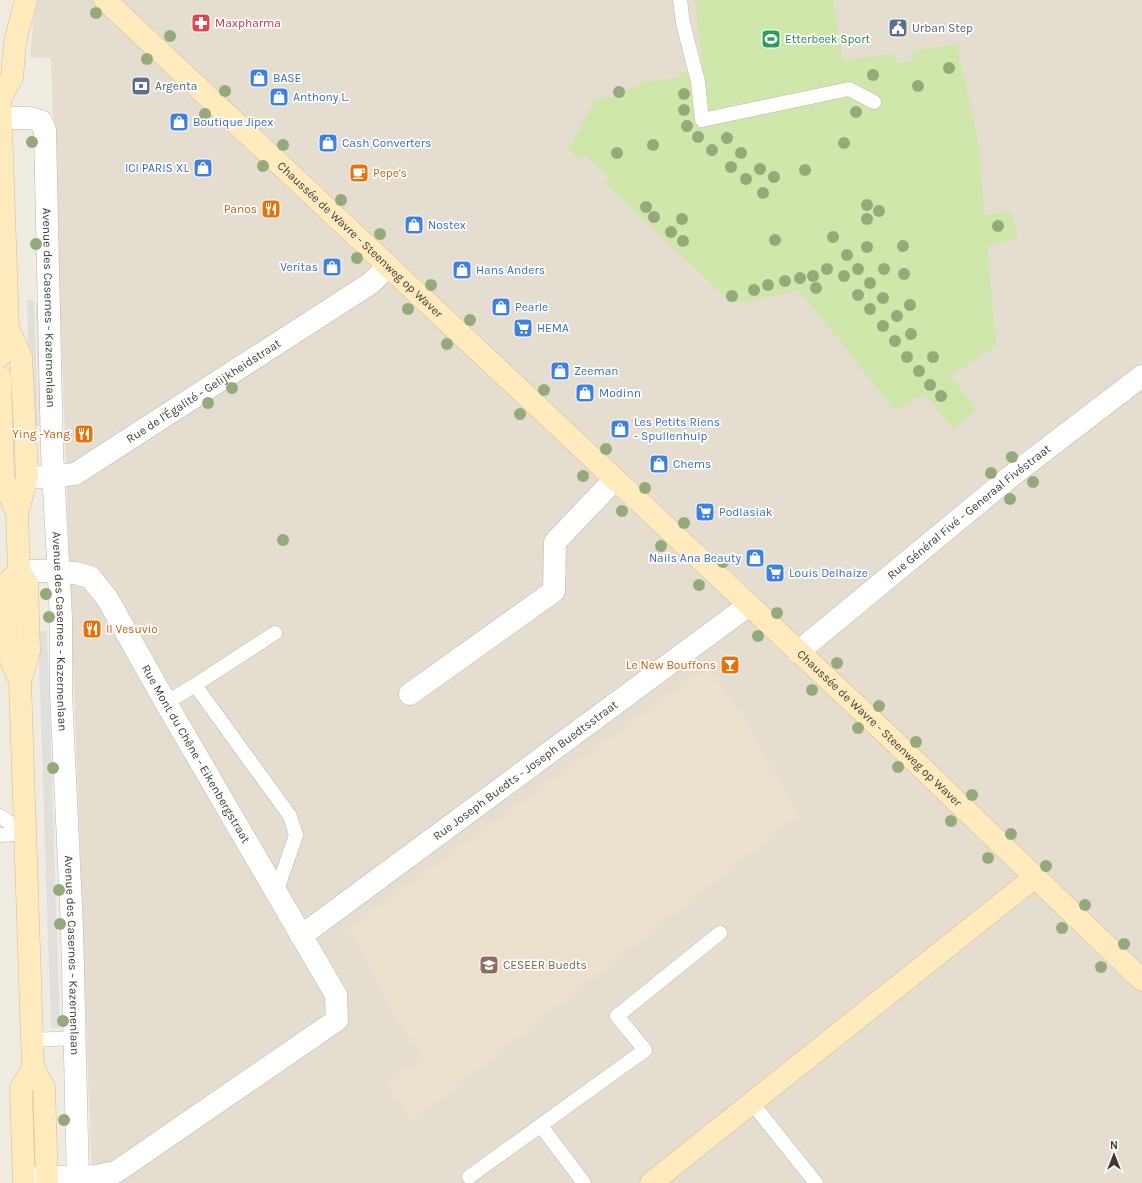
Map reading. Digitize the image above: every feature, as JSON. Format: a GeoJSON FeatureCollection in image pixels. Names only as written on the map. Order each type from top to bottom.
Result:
{"type":"FeatureCollection","features":[{"type":"Feature","properties":{"kind":"street"},"geometry":{"type":"LineString","coordinates":[[0,356],[4,329],[0,99],[12,77],[15,42],[26,0]]}},
{"type":"Feature","properties":{"kind":"street","name":"Chaussée de Wavre - Steenweg op Waver"},"geometry":{"type":"LineString","coordinates":[[105,0],[895,742],[1142,980]]}},
{"type":"Feature","properties":{"kind":"street","name":"Avenue des Casernes - Kazernenlaan"},"geometry":{"type":"LineString","coordinates":[[0,118],[30,118],[40,121],[45,130],[53,476],[60,616],[61,693],[71,919],[78,1180]]}},
{"type":"Feature","properties":{"kind":"street","name":"Rue de l'Égalité - Gelijkheidstraat"},"geometry":{"type":"LineString","coordinates":[[2,479],[74,474],[371,283],[388,266]]}},
{"type":"Feature","properties":{"kind":"street"},"geometry":{"type":"LineString","coordinates":[[4,329],[21,357],[26,478],[17,514],[19,571],[6,584],[7,651],[20,681],[32,1068],[44,1087],[47,1180]]}},
{"type":"Feature","properties":{"kind":"street","name":"Rue Général Fivé - Generaal Fivéstraat"},"geometry":{"type":"LineString","coordinates":[[798,652],[1010,478],[1142,376]]}},
{"type":"Feature","properties":{"kind":"street"},"geometry":{"type":"LineString","coordinates":[[0,377],[2,479],[17,514]]}},
{"type":"Feature","properties":{"kind":"street"},"geometry":{"type":"LineString","coordinates":[[410,694],[554,591],[555,542],[615,479]]}},
{"type":"Feature","properties":{"kind":"street","name":"Rue Mont du Chêne - Eikenbergstraat"},"geometry":{"type":"LineString","coordinates":[[19,571],[75,573],[90,577],[107,598],[166,703],[336,995],[337,1020],[116,1172],[78,1180]]}},
{"type":"Feature","properties":{"kind":"street","name":"Rue Joseph Buedts - Joseph Buedtsstraat"},"geometry":{"type":"LineString","coordinates":[[301,936],[749,605]]}},
{"type":"Feature","properties":{"kind":"street"},"geometry":{"type":"LineString","coordinates":[[652,1183],[1035,877]]}},
{"type":"Feature","properties":{"kind":"street"},"geometry":{"type":"LineString","coordinates":[[32,1068],[21,1088],[24,1181],[78,1180]]}},
{"type":"Feature","properties":{"kind":"lane"},"geometry":{"type":"LineString","coordinates":[[680,0],[683,23],[698,82],[702,120],[849,89],[874,102]]}},
{"type":"Feature","properties":{"kind":"lane"},"geometry":{"type":"LineString","coordinates":[[166,703],[275,633]]}},
{"type":"Feature","properties":{"kind":"lane"},"geometry":{"type":"LineString","coordinates":[[195,685],[290,816],[296,835],[276,893]]}},
{"type":"Feature","properties":{"kind":"lane"},"geometry":{"type":"LineString","coordinates":[[0,816],[24,833]]}},
{"type":"Feature","properties":{"kind":"lane"},"geometry":{"type":"LineString","coordinates":[[0,835],[24,833]]}},
{"type":"Feature","properties":{"kind":"lane"},"geometry":{"type":"LineString","coordinates":[[469,1177],[645,1050],[617,1016],[720,933]]}},
{"type":"Feature","properties":{"kind":"lane"},"geometry":{"type":"LineString","coordinates":[[31,1040],[75,1038]]}},
{"type":"Feature","properties":{"kind":"lane"},"geometry":{"type":"LineString","coordinates":[[752,1103],[816,1183]]}},
{"type":"Feature","properties":{"kind":"lane"},"geometry":{"type":"LineString","coordinates":[[541,1126],[584,1183]]}},
{"type":"Feature","properties":{"kind":"shaded area"},"geometry":{"type":"Polygon","coordinates":[[[38,0],[92,0],[100,9],[109,0],[1142,0],[1142,1183],[92,1183],[51,58],[30,57],[34,16],[38,0]]]}},
{"type":"Feature","properties":{"kind":"shaded area"},"geometry":{"type":"Polygon","coordinates":[[[27,300],[34,300],[38,426],[30,426],[27,300]]]}},
{"type":"Feature","properties":{"kind":"shaded area"},"geometry":{"type":"Polygon","coordinates":[[[36,302],[43,302],[46,426],[39,426],[36,302]]]}},
{"type":"Feature","properties":{"kind":"shaded area"},"geometry":{"type":"Polygon","coordinates":[[[38,631],[47,631],[60,1028],[51,1028],[38,631]]]}},
{"type":"Feature","properties":{"kind":"shaded area","name":"CESEER Buedts"},"geometry":{"type":"Polygon","coordinates":[[[707,667],[740,711],[799,815],[411,1123],[404,1109],[386,1083],[424,1057],[390,1010],[391,1007],[348,928],[707,667]]]}},
{"type":"Feature","properties":{"kind":"green space"},"geometry":{"type":"Polygon","coordinates":[[[695,0],[833,0],[843,61],[894,53],[896,63],[914,60],[912,51],[957,44],[979,146],[984,215],[1010,211],[1018,239],[987,246],[996,345],[951,376],[977,410],[953,429],[924,393],[896,411],[799,290],[733,305],[604,182],[609,178],[584,154],[579,160],[568,149],[594,101],[617,95],[643,82],[679,78],[679,72],[703,70],[695,0]]]}},
{"type":"Feature","properties":{"kind":"place","name":"Maxpharma"},"geometry":{"type":"Point","coordinates":[201,23]}},
{"type":"Feature","properties":{"kind":"place","name":"Urban Step"},"geometry":{"type":"Point","coordinates":[898,28]}},
{"type":"Feature","properties":{"kind":"place","name":"Etterbeek Sport"},"geometry":{"type":"Point","coordinates":[771,39]}},
{"type":"Feature","properties":{"kind":"place","name":"BASE"},"geometry":{"type":"Point","coordinates":[259,78]}},
{"type":"Feature","properties":{"kind":"place","name":"Argenta"},"geometry":{"type":"Point","coordinates":[141,86]}},
{"type":"Feature","properties":{"kind":"place","name":"Anthony L."},"geometry":{"type":"Point","coordinates":[279,97]}},
{"type":"Feature","properties":{"kind":"place","name":"Boutique Jipex"},"geometry":{"type":"Point","coordinates":[179,122]}},
{"type":"Feature","properties":{"kind":"place","name":"Cash Converters"},"geometry":{"type":"Point","coordinates":[328,143]}},
{"type":"Feature","properties":{"kind":"place","name":"ICI PARIS XL"},"geometry":{"type":"Point","coordinates":[203,168]}},
{"type":"Feature","properties":{"kind":"place","name":"Pepe's"},"geometry":{"type":"Point","coordinates":[359,173]}},
{"type":"Feature","properties":{"kind":"place","name":"Panos"},"geometry":{"type":"Point","coordinates":[271,209]}},
{"type":"Feature","properties":{"kind":"place","name":"Nostex"},"geometry":{"type":"Point","coordinates":[414,225]}},
{"type":"Feature","properties":{"kind":"place","name":"Veritas"},"geometry":{"type":"Point","coordinates":[332,267]}},
{"type":"Feature","properties":{"kind":"place","name":"Hans Anders"},"geometry":{"type":"Point","coordinates":[462,270]}},
{"type":"Feature","properties":{"kind":"place","name":"Pearle"},"geometry":{"type":"Point","coordinates":[501,307]}},
{"type":"Feature","properties":{"kind":"place","name":"HEMA"},"geometry":{"type":"Point","coordinates":[523,328]}},
{"type":"Feature","properties":{"kind":"place","name":"Zeeman"},"geometry":{"type":"Point","coordinates":[560,371]}},
{"type":"Feature","properties":{"kind":"place","name":"Modinn"},"geometry":{"type":"Point","coordinates":[585,393]}},
{"type":"Feature","properties":{"kind":"place","name":"Les Petits Riens - Spullenhulp"},"geometry":{"type":"Point","coordinates":[620,429]}},
{"type":"Feature","properties":{"kind":"place","name":"Ying -Yang"},"geometry":{"type":"Point","coordinates":[84,434]}},
{"type":"Feature","properties":{"kind":"place","name":"Chems"},"geometry":{"type":"Point","coordinates":[659,464]}},
{"type":"Feature","properties":{"kind":"place","name":"Podlasiak"},"geometry":{"type":"Point","coordinates":[705,512]}},
{"type":"Feature","properties":{"kind":"place","name":"Nails Ana Beauty"},"geometry":{"type":"Point","coordinates":[755,558]}},
{"type":"Feature","properties":{"kind":"place","name":"Louis Delhaize"},"geometry":{"type":"Point","coordinates":[775,573]}},
{"type":"Feature","properties":{"kind":"place","name":"Il Vesuvio"},"geometry":{"type":"Point","coordinates":[92,629]}},
{"type":"Feature","properties":{"kind":"place","name":"Le New Bouffons"},"geometry":{"type":"Point","coordinates":[730,665]}},
{"type":"Feature","properties":{"kind":"place","name":"CESEER Buedts"},"geometry":{"type":"Point","coordinates":[489,965]}}]}
